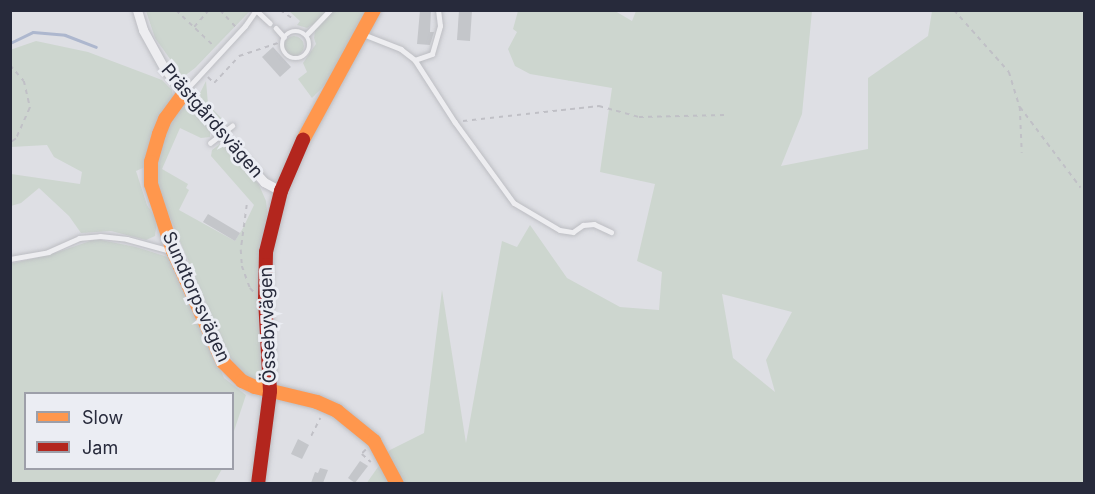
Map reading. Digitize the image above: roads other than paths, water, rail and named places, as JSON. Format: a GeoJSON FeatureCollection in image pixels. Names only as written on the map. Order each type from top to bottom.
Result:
{"type":"FeatureCollection","features":[{"type":"Feature","properties":{"kind":"street","name":"Prästgårdsvägen"},"geometry":{"type":"LineString","coordinates":[[137,10],[143,30],[164,68],[183,93],[264,182],[280,191]]}},
{"type":"Feature","properties":{"kind":"street","name":"Össebyvägen"},"geometry":{"type":"LineString","coordinates":[[258,483],[270,391],[265,300],[266,252],[280,191],[305,135],[363,34],[374,10]]}},
{"type":"Feature","properties":{"kind":"street","name":"Sundtorpsvägen"},"geometry":{"type":"LineString","coordinates":[[183,93],[165,119],[154,149],[150,175],[153,194],[173,251],[223,362],[242,381],[337,411],[374,441],[397,483]]}},
{"type":"Feature","properties":{"kind":"lane"},"geometry":{"type":"LineString","coordinates":[[183,93],[241,31],[256,10],[270,22]]}},
{"type":"Feature","properties":{"kind":"lane"},"geometry":{"type":"LineString","coordinates":[[307,34],[330,10]]}},
{"type":"Feature","properties":{"kind":"lane"},"geometry":{"type":"LineString","coordinates":[[415,60],[432,54],[440,26],[438,10]]}},
{"type":"Feature","properties":{"kind":"lane"},"geometry":{"type":"LineString","coordinates":[[276,28],[283,39],[286,57],[297,60],[306,54],[310,45],[307,34]]}},
{"type":"Feature","properties":{"kind":"lane"},"geometry":{"type":"LineString","coordinates":[[283,39],[299,31],[307,34]]}},
{"type":"Feature","properties":{"kind":"lane"},"geometry":{"type":"LineString","coordinates":[[363,34],[401,49],[415,60],[455,122],[514,203],[560,230],[573,232],[583,225],[594,224],[611,232]]}},
{"type":"Feature","properties":{"kind":"lane"},"geometry":{"type":"LineString","coordinates":[[210,143],[232,126]]}},
{"type":"Feature","properties":{"kind":"lane"},"geometry":{"type":"LineString","coordinates":[[10,259],[48,252],[79,238],[100,236],[127,239],[173,251]]}},
{"type":"Feature","properties":{"kind":"waterway"},"geometry":{"type":"LineString","coordinates":[[10,43],[33,32],[65,35],[96,47]]}}]}
